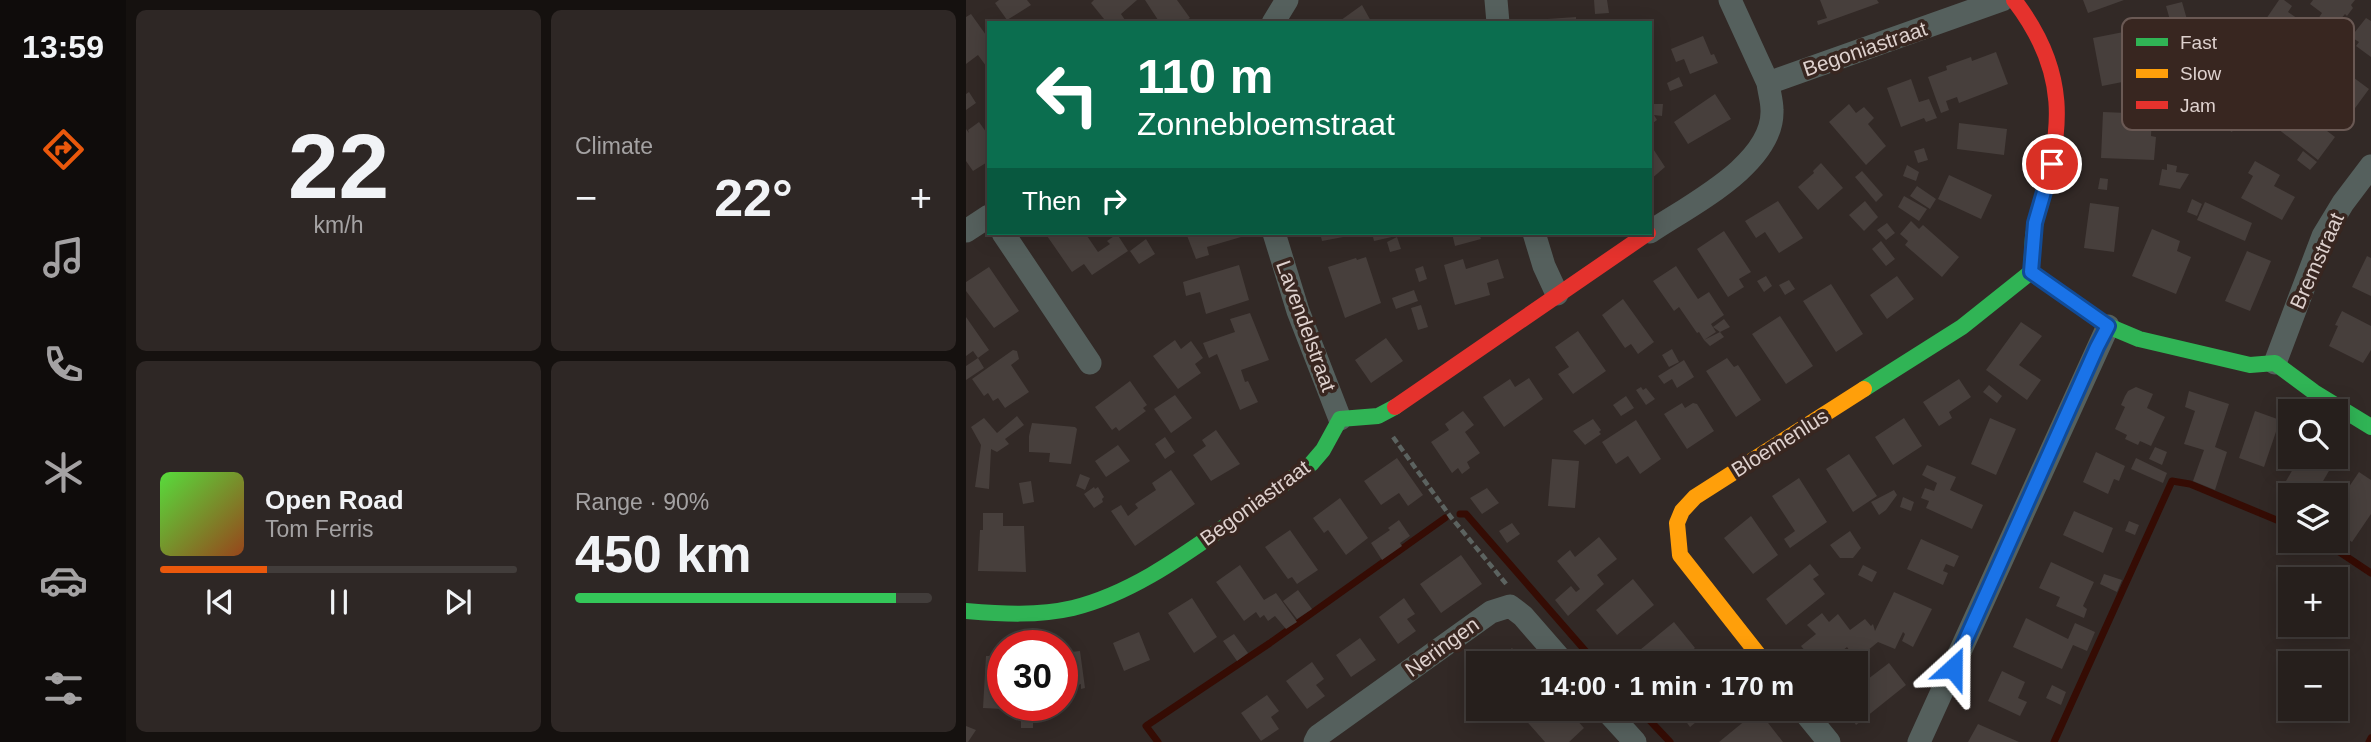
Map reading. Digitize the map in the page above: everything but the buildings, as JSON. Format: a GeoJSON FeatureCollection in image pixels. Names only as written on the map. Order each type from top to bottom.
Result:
{"type":"FeatureCollection","features":[{"type":"Feature","properties":{"kind":"street"},"geometry":{"type":"LineString","coordinates":[[1274,21],[1287,0]]}},
{"type":"Feature","properties":{"kind":"street"},"geometry":{"type":"LineString","coordinates":[[1496,0],[1498,21]]}},
{"type":"Feature","properties":{"kind":"street"},"geometry":{"type":"LineString","coordinates":[[1652,230],[1736,174],[1750,162],[1770,129],[1772,110],[1768,83],[1730,0]]}},
{"type":"Feature","properties":{"kind":"street","name":"Begoniastraat"},"geometry":{"type":"LineString","coordinates":[[1768,83],[2002,0]]}},
{"type":"Feature","properties":{"kind":"street"},"geometry":{"type":"LineString","coordinates":[[2014,0],[2041,35],[2051,61],[2057,89],[2058,119],[2054,149],[2049,178],[2035,223],[2031,272],[2108,326],[2139,339],[2250,365],[2276,363],[2314,392],[2371,427]]}},
{"type":"Feature","properties":{"kind":"street","name":"Bremstraat"},"geometry":{"type":"LineString","coordinates":[[2276,363],[2323,236],[2343,203],[2371,166]]}},
{"type":"Feature","properties":{"kind":"street"},"geometry":{"type":"LineString","coordinates":[[966,231],[987,217]]}},
{"type":"Feature","properties":{"kind":"street"},"geometry":{"type":"LineString","coordinates":[[1004,235],[1090,363]]}},
{"type":"Feature","properties":{"kind":"street","name":"Lavendelstraat"},"geometry":{"type":"LineString","coordinates":[[1275,235],[1298,311],[1340,419]]}},
{"type":"Feature","properties":{"kind":"street"},"geometry":{"type":"LineString","coordinates":[[1535,235],[1544,266],[1557,294]]}},
{"type":"Feature","properties":{"kind":"street"},"geometry":{"type":"LineString","coordinates":[[1340,419],[1378,416],[1390,410],[1645,235]]}},
{"type":"Feature","properties":{"kind":"street","name":"Bloemenlus"},"geometry":{"type":"LineString","coordinates":[[1756,651],[1680,555],[1675,534],[1679,514],[1695,497],[1962,327],[2031,272]]}},
{"type":"Feature","properties":{"kind":"street"},"geometry":{"type":"LineString","coordinates":[[1920,742],[2108,326]]}},
{"type":"Feature","properties":{"kind":"street","name":"Begoniastraat"},"geometry":{"type":"LineString","coordinates":[[966,611],[1029,615],[1061,611],[1093,604],[1145,580],[1311,464],[1323,450],[1340,419]]}},
{"type":"Feature","properties":{"kind":"street"},"geometry":{"type":"LineString","coordinates":[[1510,606],[1553,651]]}},
{"type":"Feature","properties":{"kind":"street","name":"Neringen"},"geometry":{"type":"LineString","coordinates":[[1315,742],[1329,728],[1491,612],[1510,606]]}},
{"type":"Feature","properties":{"kind":"street"},"geometry":{"type":"LineString","coordinates":[[1616,721],[1635,742]]}},
{"type":"Feature","properties":{"kind":"street"},"geometry":{"type":"LineString","coordinates":[[1812,721],[1829,742]]}},
{"type":"Feature","properties":{"kind":"path"},"geometry":{"type":"LineString","coordinates":[[1378,416],[1450,516],[1507,582],[1510,606]]}},
{"type":"Feature","properties":{"kind":"waterway"},"geometry":{"type":"LineString","coordinates":[[2054,742],[2172,481],[2190,484],[2278,521]]}},
{"type":"Feature","properties":{"kind":"waterway"},"geometry":{"type":"LineString","coordinates":[[1460,514],[1466,514],[1586,651]]}},
{"type":"Feature","properties":{"kind":"waterway"},"geometry":{"type":"LineString","coordinates":[[1158,742],[1146,726],[1270,643],[1445,518]]}},
{"type":"Feature","properties":{"kind":"waterway"},"geometry":{"type":"LineString","coordinates":[[2341,553],[2371,573]]}},
{"type":"Feature","properties":{"kind":"waterway"},"geometry":{"type":"LineString","coordinates":[[1650,721],[1670,742]]}},
{"type":"Feature","properties":{"kind":"waterway"},"geometry":{"type":"LineString","coordinates":[[2369,742],[2371,738]]}},
{"type":"Feature","properties":{"kind":"traffic: fast"},"geometry":{"type":"LineString","coordinates":[[2038,211],[2033,236],[2031,272],[2108,326],[2139,339],[2250,365],[2275,363],[2314,392],[2371,427]]}},
{"type":"Feature","properties":{"kind":"traffic: fast"},"geometry":{"type":"LineString","coordinates":[[1864,389],[1962,327],[2031,272]]}},
{"type":"Feature","properties":{"kind":"traffic: fast"},"geometry":{"type":"LineString","coordinates":[[966,611],[1020,614],[1060,611],[1094,602],[1133,585],[1188,552],[1311,464],[1323,450],[1340,419],[1378,416],[1395,407]]}},
{"type":"Feature","properties":{"kind":"traffic: slow"},"geometry":{"type":"LineString","coordinates":[[1756,651],[1680,555],[1677,523],[1682,511],[1695,497],[1864,389]]}},
{"type":"Feature","properties":{"kind":"traffic: jam"},"geometry":{"type":"LineString","coordinates":[[2014,0],[2032,26],[2044,51],[2056,101],[2057,127],[2053,154],[2038,211]]}},
{"type":"Feature","properties":{"kind":"traffic: jam"},"geometry":{"type":"LineString","coordinates":[[1395,407],[1645,235]]}},
{"type":"Feature","properties":{"kind":"route"},"geometry":{"type":"LineString","coordinates":[[1953,668],[2108,326],[2031,272],[2035,223],[2052,164]]}}]}
